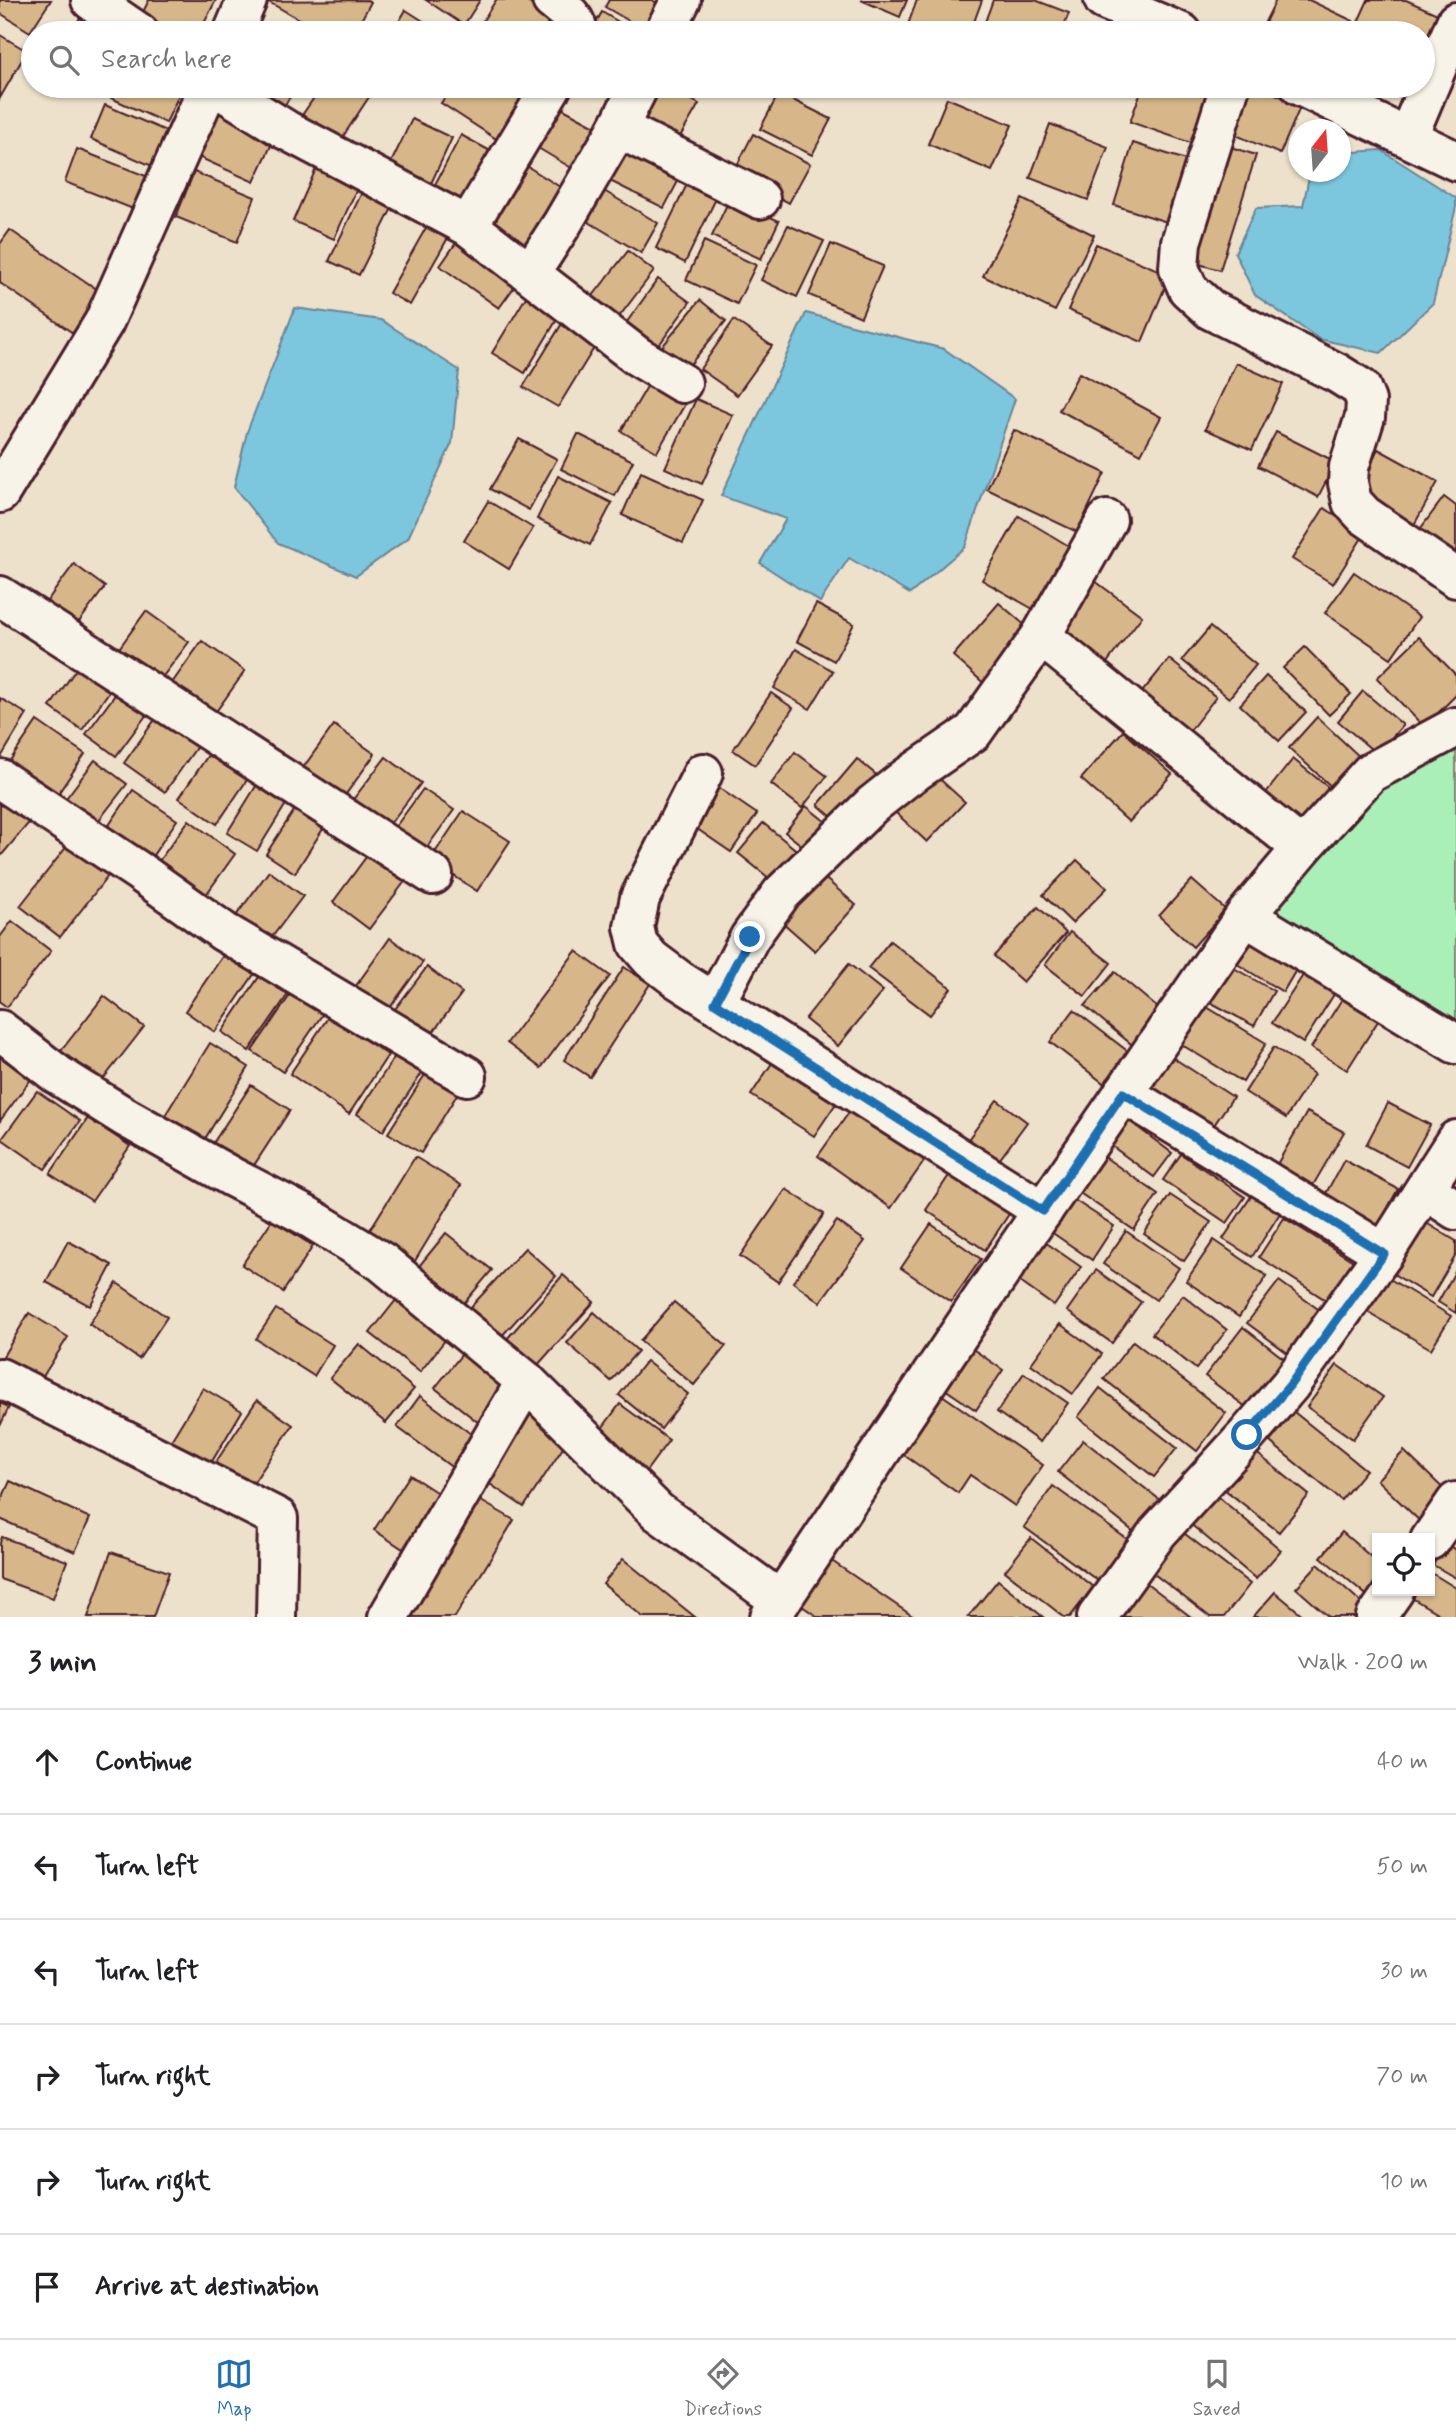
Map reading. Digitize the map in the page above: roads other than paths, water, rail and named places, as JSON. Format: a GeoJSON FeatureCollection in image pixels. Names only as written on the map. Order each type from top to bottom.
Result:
{"type":"FeatureCollection","features":[{"type":"Feature","properties":{"kind":"street"},"geometry":{"type":"LineString","coordinates":[[91,0],[122,21]]}},
{"type":"Feature","properties":{"kind":"street"},"geometry":{"type":"LineString","coordinates":[[238,21],[247,0]]}},
{"type":"Feature","properties":{"kind":"street"},"geometry":{"type":"LineString","coordinates":[[552,0],[569,13],[574,21]]}},
{"type":"Feature","properties":{"kind":"street"},"geometry":{"type":"LineString","coordinates":[[670,21],[681,0]]}},
{"type":"Feature","properties":{"kind":"street"},"geometry":{"type":"LineString","coordinates":[[1104,0],[1163,18]]}},
{"type":"Feature","properties":{"kind":"street"},"geometry":{"type":"LineString","coordinates":[[1435,72],[1456,22]]}},
{"type":"Feature","properties":{"kind":"street"},"geometry":{"type":"LineString","coordinates":[[0,493],[104,322],[204,98]]}},
{"type":"Feature","properties":{"kind":"street"},"geometry":{"type":"LineString","coordinates":[[234,98],[286,131],[468,226],[637,355],[682,383]]}},
{"type":"Feature","properties":{"kind":"street"},"geometry":{"type":"LineString","coordinates":[[468,226],[545,98]]}},
{"type":"Feature","properties":{"kind":"street"},"geometry":{"type":"LineString","coordinates":[[531,272],[562,224],[633,98]]}},
{"type":"Feature","properties":{"kind":"street"},"geometry":{"type":"LineString","coordinates":[[1226,98],[1181,242],[1180,268],[1188,289],[1211,310],[1362,388],[1366,401],[1366,417],[1349,467],[1348,483],[1352,502],[1364,514],[1456,578]]}},
{"type":"Feature","properties":{"kind":"street"},"geometry":{"type":"LineString","coordinates":[[1326,98],[1456,161]]}},
{"type":"Feature","properties":{"kind":"street"},"geometry":{"type":"LineString","coordinates":[[1408,136],[1424,98]]}},
{"type":"Feature","properties":{"kind":"street"},"geometry":{"type":"LineString","coordinates":[[618,128],[760,199]]}},
{"type":"Feature","properties":{"kind":"street"},"geometry":{"type":"LineString","coordinates":[[715,1003],[750,937],[781,894],[872,805],[973,732],[1041,636],[1107,520]]}},
{"type":"Feature","properties":{"kind":"street"},"geometry":{"type":"LineString","coordinates":[[0,596],[433,875]]}},
{"type":"Feature","properties":{"kind":"street"},"geometry":{"type":"LineString","coordinates":[[1041,636],[1302,848]]}},
{"type":"Feature","properties":{"kind":"street"},"geometry":{"type":"LineString","coordinates":[[0,1030],[58,1075],[125,1117],[307,1216],[382,1262],[526,1381],[658,1512],[776,1609],[1245,916],[1370,773],[1456,727]]}},
{"type":"Feature","properties":{"kind":"street"},"geometry":{"type":"LineString","coordinates":[[703,773],[640,898],[634,927],[638,944],[652,959],[715,1003],[1043,1211]]}},
{"type":"Feature","properties":{"kind":"street"},"geometry":{"type":"LineString","coordinates":[[0,779],[140,872],[224,932],[467,1076]]}},
{"type":"Feature","properties":{"kind":"street"},"geometry":{"type":"LineString","coordinates":[[1245,916],[1456,1044]]}},
{"type":"Feature","properties":{"kind":"street"},"geometry":{"type":"LineString","coordinates":[[1123,1093],[1384,1254]]}},
{"type":"Feature","properties":{"kind":"street"},"geometry":{"type":"LineString","coordinates":[[1097,1617],[1158,1532],[1290,1385],[1384,1254],[1441,1200],[1456,1140]]}},
{"type":"Feature","properties":{"kind":"street"},"geometry":{"type":"LineString","coordinates":[[0,1378],[278,1518],[276,1617]]}},
{"type":"Feature","properties":{"kind":"street"},"geometry":{"type":"LineString","coordinates":[[387,1617],[526,1381]]}},
{"type":"Feature","properties":{"kind":"street"},"geometry":{"type":"LineString","coordinates":[[1435,1533],[1456,1502]]}},
{"type":"Feature","properties":{"kind":"street"},"geometry":{"type":"LineString","coordinates":[[1376,1617],[1391,1596]]}},
{"type":"Feature","properties":{"kind":"water"},"geometry":{"type":"Polygon","coordinates":[[[1381,150],[1456,198],[1433,303],[1381,353],[1319,339],[1255,295],[1235,253],[1256,208],[1303,206],[1308,182],[1351,182],[1351,152],[1381,150]]]}},
{"type":"Feature","properties":{"kind":"water"},"geometry":{"type":"Polygon","coordinates":[[[295,308],[381,320],[459,370],[452,443],[408,538],[356,576],[278,543],[234,487],[247,432],[295,308]]]}},
{"type":"Feature","properties":{"kind":"water"},"geometry":{"type":"Polygon","coordinates":[[[806,313],[944,349],[1015,399],[965,547],[910,594],[849,558],[820,602],[760,563],[786,519],[721,496],[806,313]]]}}]}
